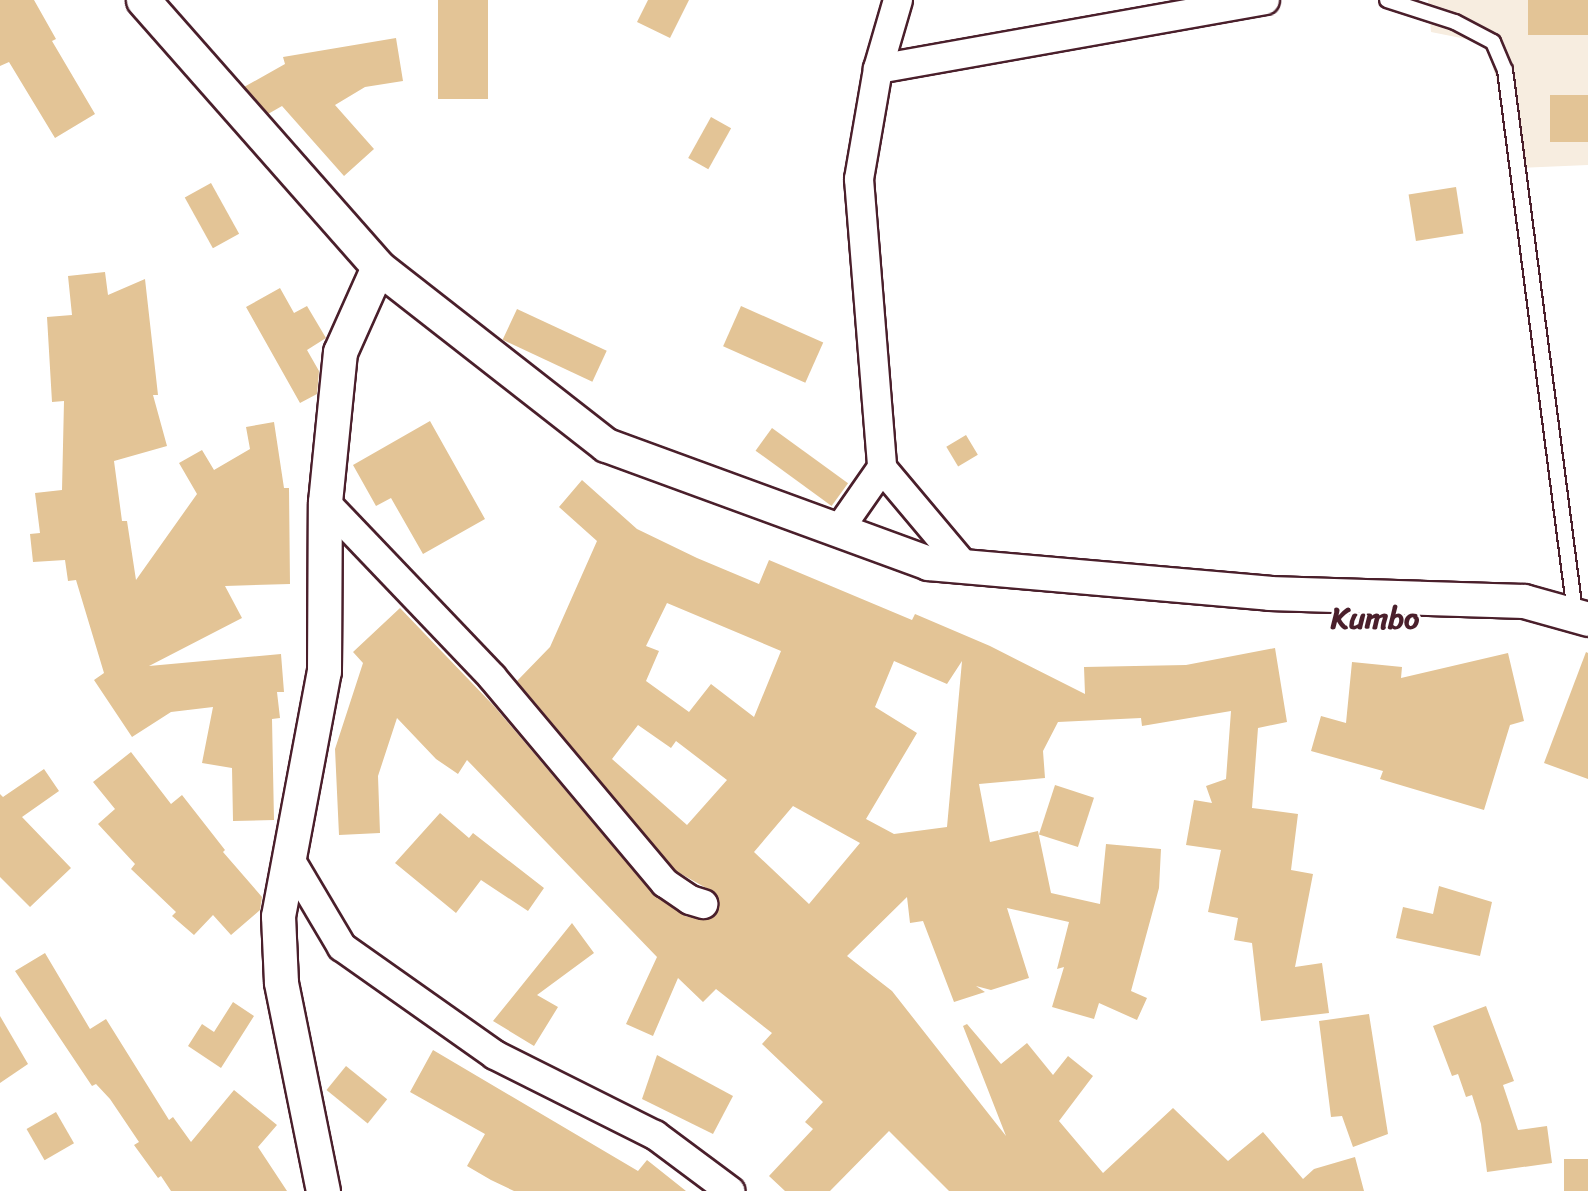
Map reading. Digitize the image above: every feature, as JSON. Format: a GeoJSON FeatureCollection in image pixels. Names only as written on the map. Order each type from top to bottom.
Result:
{"type":"FeatureCollection","features":[{"type":"Feature","properties":{"kind":"main road"},"geometry":{"type":"LineString","coordinates":[[143,0],[378,267],[606,445],[928,563],[1269,593],[1524,601],[1582,616]]}},
{"type":"Feature","properties":{"kind":"main road"},"geometry":{"type":"LineString","coordinates":[[323,1191],[280,982],[278,916],[291,861],[324,671],[325,502],[340,352],[378,267]]}},
{"type":"Feature","properties":{"kind":"street"},"geometry":{"type":"LineString","coordinates":[[898,0],[878,69],[859,179],[882,468],[966,568]]}},
{"type":"Feature","properties":{"kind":"street"},"geometry":{"type":"LineString","coordinates":[[878,69],[1266,0]]}},
{"type":"Feature","properties":{"kind":"street"},"geometry":{"type":"LineString","coordinates":[[838,531],[882,468]]}},
{"type":"Feature","properties":{"kind":"street"},"geometry":{"type":"LineString","coordinates":[[325,502],[492,677],[664,883],[690,900],[703,904]]}},
{"type":"Feature","properties":{"kind":"street"},"geometry":{"type":"LineString","coordinates":[[291,861],[342,947],[495,1055],[655,1135],[730,1191]]}},
{"type":"Feature","properties":{"kind":"lane"},"geometry":{"type":"LineString","coordinates":[[1387,0],[1455,22],[1493,42],[1505,70],[1582,616]]}},
{"type":"Feature","properties":{"kind":"shaded area"},"geometry":{"type":"Polygon","coordinates":[[[1428,0],[1588,0],[1588,165],[1521,168],[1486,43],[1431,32],[1428,0]]]}},
{"type":"Feature","properties":{"kind":"building"},"geometry":{"type":"Polygon","coordinates":[[[0,0],[34,0],[56,39],[52,41],[95,114],[55,138],[9,62],[0,66],[0,0]]]}},
{"type":"Feature","properties":{"kind":"building"},"geometry":{"type":"Polygon","coordinates":[[[438,0],[488,0],[488,99],[438,99],[438,0]]]}},
{"type":"Feature","properties":{"kind":"building"},"geometry":{"type":"Polygon","coordinates":[[[648,0],[689,0],[670,38],[637,22],[648,0]]]}},
{"type":"Feature","properties":{"kind":"building"},"geometry":{"type":"Polygon","coordinates":[[[1528,0],[1588,0],[1588,35],[1528,35],[1528,0]]]}},
{"type":"Feature","properties":{"kind":"building"},"geometry":{"type":"Polygon","coordinates":[[[396,38],[403,81],[365,87],[335,105],[374,149],[344,176],[282,106],[268,114],[244,87],[285,64],[283,57],[396,38]]]}},
{"type":"Feature","properties":{"kind":"building"},"geometry":{"type":"Polygon","coordinates":[[[1550,95],[1588,95],[1588,142],[1550,142],[1550,95]]]}},
{"type":"Feature","properties":{"kind":"building"},"geometry":{"type":"Polygon","coordinates":[[[711,117],[731,128],[708,169],[688,158],[711,117]]]}},
{"type":"Feature","properties":{"kind":"building"},"geometry":{"type":"Polygon","coordinates":[[[211,183],[239,234],[213,248],[185,198],[211,183]]]}},
{"type":"Feature","properties":{"kind":"building"},"geometry":{"type":"Polygon","coordinates":[[[1456,187],[1463,233],[1416,241],[1409,195],[1456,187]]]}},
{"type":"Feature","properties":{"kind":"building"},"geometry":{"type":"Polygon","coordinates":[[[105,272],[108,295],[145,279],[158,395],[153,395],[167,446],[114,461],[122,521],[127,521],[136,580],[197,494],[179,463],[202,450],[214,470],[250,449],[246,427],[274,422],[284,488],[289,488],[290,584],[225,586],[242,618],[149,666],[281,654],[284,692],[277,692],[280,718],[272,719],[274,820],[233,821],[232,768],[202,763],[213,707],[171,712],[132,737],[94,680],[104,673],[76,580],[68,581],[65,560],[33,562],[30,534],[40,533],[35,493],[62,490],[64,401],[52,402],[47,317],[72,315],[68,276],[105,272]]]}},
{"type":"Feature","properties":{"kind":"building"},"geometry":{"type":"Polygon","coordinates":[[[280,288],[294,313],[307,306],[326,338],[307,350],[319,371],[317,394],[300,403],[246,307],[280,288]]]}},
{"type":"Feature","properties":{"kind":"building"},"geometry":{"type":"Polygon","coordinates":[[[741,306],[823,343],[805,383],[723,346],[741,306]]]}},
{"type":"Feature","properties":{"kind":"building"},"geometry":{"type":"Polygon","coordinates":[[[517,309],[607,351],[592,382],[503,340],[517,309]]]}},
{"type":"Feature","properties":{"kind":"building"},"geometry":{"type":"Polygon","coordinates":[[[430,421],[485,519],[423,554],[391,498],[376,506],[353,465],[430,421]]]}},
{"type":"Feature","properties":{"kind":"building"},"geometry":{"type":"Polygon","coordinates":[[[772,428],[848,483],[832,506],[756,451],[772,428]]]}},
{"type":"Feature","properties":{"kind":"building"},"geometry":{"type":"Polygon","coordinates":[[[966,435],[978,455],[958,467],[946,447],[966,435]]]}},
{"type":"Feature","properties":{"kind":"building"},"geometry":{"type":"Polygon","coordinates":[[[582,480],[637,529],[697,558],[759,584],[769,560],[912,620],[915,614],[990,646],[1085,694],[1084,667],[1186,665],[1275,648],[1287,722],[1258,728],[1252,808],[1298,814],[1291,870],[1313,874],[1295,967],[1322,963],[1329,1013],[1261,1021],[1252,943],[1234,940],[1238,918],[1208,912],[1221,850],[1186,845],[1194,800],[1212,803],[1206,786],[1226,779],[1231,711],[1142,726],[1141,718],[1058,722],[1043,751],[1045,778],[979,784],[990,842],[1038,831],[1051,893],[1100,904],[1106,844],[1161,849],[1159,888],[1131,991],[1147,998],[1137,1020],[1099,1003],[1094,1019],[1052,1007],[1064,967],[1057,969],[1069,922],[1007,908],[1029,978],[991,990],[976,986],[985,992],[954,1002],[923,921],[910,923],[907,897],[847,956],[892,991],[1006,1136],[963,1026],[967,1024],[1001,1064],[1027,1043],[1053,1075],[1068,1056],[1093,1076],[1059,1121],[1103,1173],[1173,1108],[1228,1161],[1263,1132],[1303,1179],[1314,1169],[1355,1157],[1364,1191],[949,1191],[889,1131],[830,1191],[785,1191],[769,1176],[813,1129],[805,1122],[823,1102],[762,1044],[772,1033],[716,989],[703,1002],[678,978],[653,1036],[626,1024],[657,957],[467,760],[458,774],[436,759],[397,718],[378,776],[380,833],[339,835],[335,749],[363,663],[353,652],[400,608],[494,706],[653,894],[685,916],[706,920],[715,916],[719,908],[715,893],[676,871],[517,681],[550,647],[597,541],[559,507],[582,480]],[[667,603],[646,646],[659,651],[646,681],[689,712],[711,684],[754,717],[781,651],[667,603]],[[894,661],[875,707],[917,733],[866,819],[894,834],[947,827],[962,661],[947,684],[894,661]],[[638,725],[612,759],[687,825],[727,780],[676,741],[671,748],[638,725]],[[793,806],[754,852],[809,904],[860,843],[793,806]]]}},
{"type":"Feature","properties":{"kind":"building"},"geometry":{"type":"Polygon","coordinates":[[[1586,652],[1588,653],[1588,779],[1544,763],[1586,652]]]}},
{"type":"Feature","properties":{"kind":"building"},"geometry":{"type":"Polygon","coordinates":[[[1508,653],[1524,721],[1510,725],[1484,810],[1380,779],[1383,771],[1311,751],[1321,716],[1346,723],[1352,662],[1402,667],[1401,678],[1508,653]]]}},
{"type":"Feature","properties":{"kind":"building"},"geometry":{"type":"Polygon","coordinates":[[[131,752],[171,804],[182,795],[225,850],[223,852],[262,897],[260,910],[231,935],[213,915],[194,935],[172,916],[176,912],[131,869],[135,864],[98,824],[115,809],[93,782],[131,752]]]}},
{"type":"Feature","properties":{"kind":"building"},"geometry":{"type":"Polygon","coordinates":[[[44,769],[59,791],[22,817],[71,868],[30,907],[0,877],[0,794],[3,797],[44,769]]]}},
{"type":"Feature","properties":{"kind":"building"},"geometry":{"type":"Polygon","coordinates":[[[1055,785],[1094,798],[1078,847],[1039,834],[1055,785]]]}},
{"type":"Feature","properties":{"kind":"building"},"geometry":{"type":"Polygon","coordinates":[[[440,813],[469,838],[473,833],[544,888],[528,911],[481,880],[456,913],[395,863],[440,813]]]}},
{"type":"Feature","properties":{"kind":"building"},"geometry":{"type":"Polygon","coordinates":[[[1439,886],[1492,902],[1480,956],[1396,938],[1403,907],[1433,914],[1439,886]]]}},
{"type":"Feature","properties":{"kind":"building"},"geometry":{"type":"Polygon","coordinates":[[[572,923],[594,953],[537,995],[558,1007],[534,1046],[493,1021],[572,923]]]}},
{"type":"Feature","properties":{"kind":"building"},"geometry":{"type":"Polygon","coordinates":[[[45,953],[90,1029],[106,1019],[169,1120],[173,1117],[191,1142],[234,1090],[277,1125],[258,1147],[287,1191],[171,1191],[161,1176],[158,1178],[134,1145],[139,1142],[110,1099],[96,1084],[92,1086],[15,971],[45,953]]]}},
{"type":"Feature","properties":{"kind":"building"},"geometry":{"type":"Polygon","coordinates":[[[233,1002],[254,1016],[221,1068],[188,1046],[202,1024],[214,1032],[233,1002]]]}},
{"type":"Feature","properties":{"kind":"building"},"geometry":{"type":"Polygon","coordinates":[[[1486,1006],[1514,1081],[1503,1085],[1518,1130],[1547,1126],[1552,1163],[1487,1172],[1481,1124],[1472,1095],[1466,1097],[1458,1074],[1452,1076],[1433,1026],[1486,1006]]]}},
{"type":"Feature","properties":{"kind":"building"},"geometry":{"type":"Polygon","coordinates":[[[1369,1014],[1388,1134],[1353,1147],[1342,1116],[1331,1117],[1319,1021],[1369,1014]]]}},
{"type":"Feature","properties":{"kind":"building"},"geometry":{"type":"Polygon","coordinates":[[[0,1016],[28,1064],[0,1083],[0,1016]]]}},
{"type":"Feature","properties":{"kind":"building"},"geometry":{"type":"Polygon","coordinates":[[[433,1050],[638,1171],[647,1160],[686,1191],[514,1191],[491,1180],[467,1166],[485,1134],[410,1092],[433,1050]]]}},
{"type":"Feature","properties":{"kind":"building"},"geometry":{"type":"Polygon","coordinates":[[[657,1055],[733,1096],[713,1134],[642,1099],[657,1055]]]}},
{"type":"Feature","properties":{"kind":"building"},"geometry":{"type":"Polygon","coordinates":[[[346,1066],[387,1099],[368,1123],[326,1090],[346,1066]]]}},
{"type":"Feature","properties":{"kind":"building"},"geometry":{"type":"Polygon","coordinates":[[[56,1112],[74,1143],[45,1160],[27,1129],[56,1112]]]}},
{"type":"Feature","properties":{"kind":"building"},"geometry":{"type":"Polygon","coordinates":[[[1564,1159],[1588,1159],[1588,1191],[1564,1191],[1564,1159]]]}},
{"type":"Feature","properties":{"kind":"district","name":"Kumbo"},"geometry":{"type":"Point","coordinates":[1375,618]}}]}
